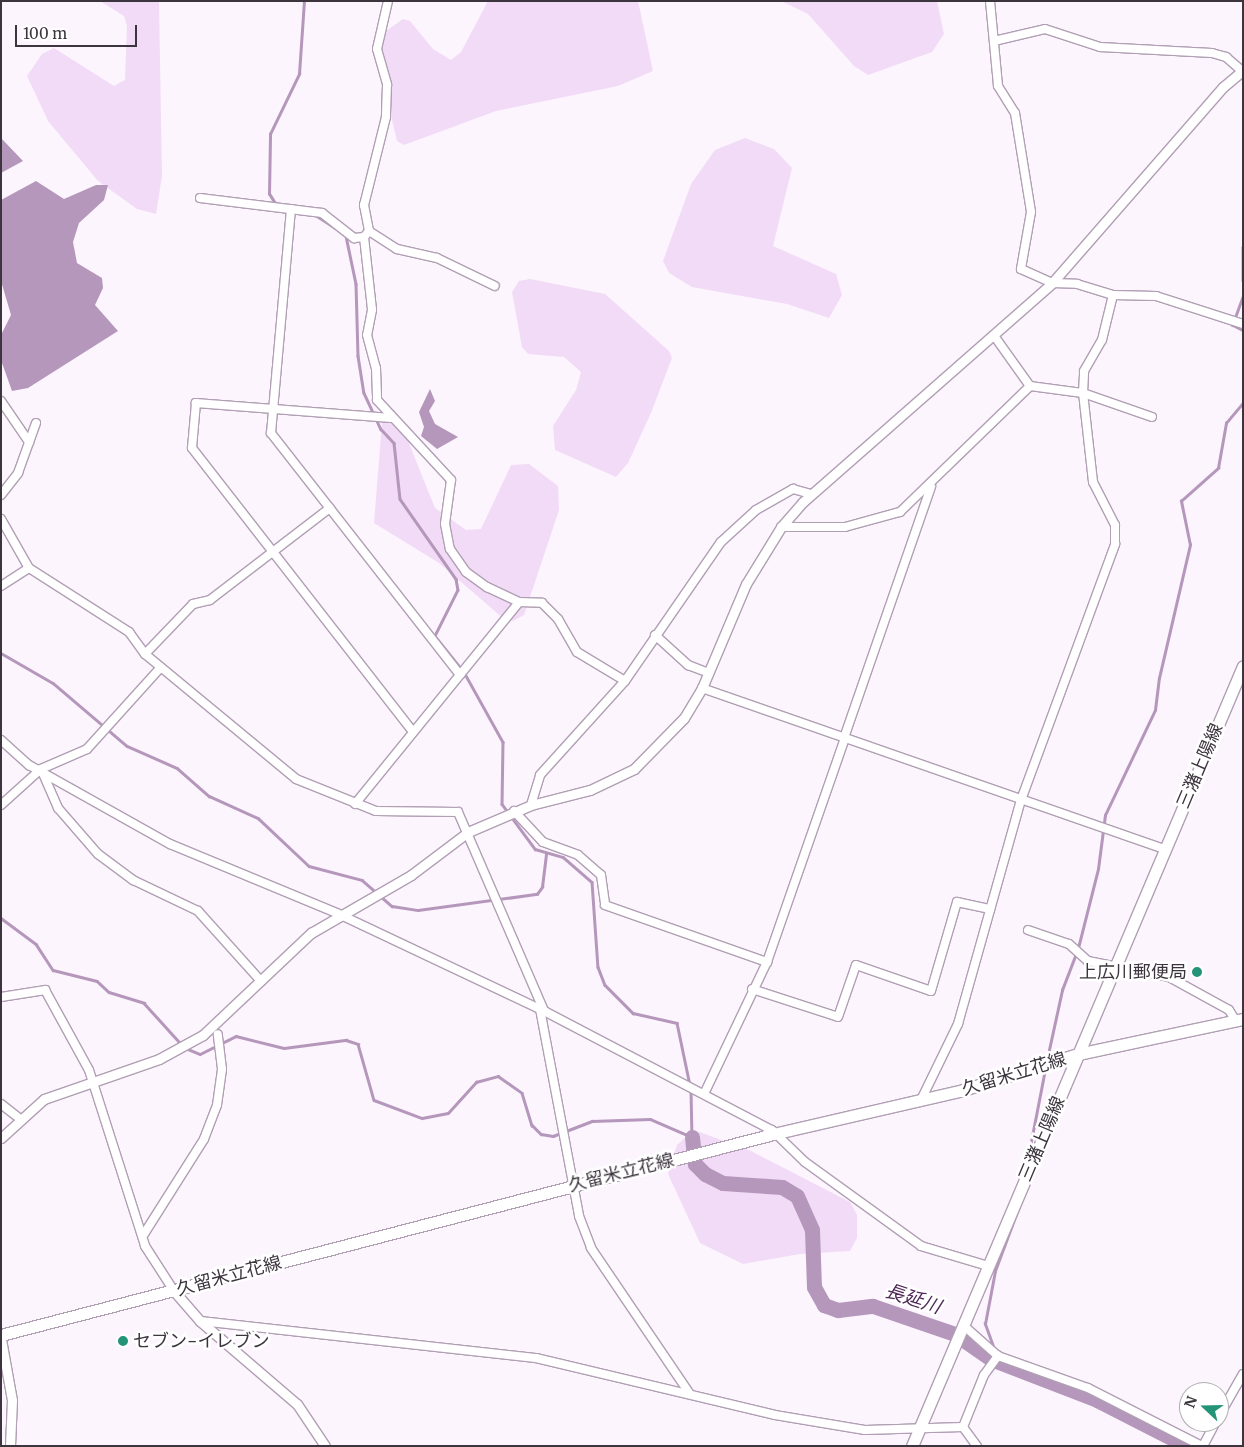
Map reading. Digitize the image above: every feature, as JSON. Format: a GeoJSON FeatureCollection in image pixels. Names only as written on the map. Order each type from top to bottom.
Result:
{"type":"FeatureCollection","features":[{"type":"Feature","properties":{"kind":"main road","name":"三潴上陽線"},"geometry":{"type":"LineString","coordinates":[[912,1446],[1243,666]]}},
{"type":"Feature","properties":{"kind":"main road","name":"久留米立花線"},"geometry":{"type":"LineString","coordinates":[[1,1337],[574,1185],[773,1134],[921,1100],[1078,1054],[1239,1020]]}},
{"type":"Feature","properties":{"kind":"street"},"geometry":{"type":"LineString","coordinates":[[388,1],[377,49],[387,85],[386,117],[364,204],[372,310],[368,335],[376,368],[377,400],[391,418],[451,480],[445,524],[450,549],[466,572],[519,602],[542,603],[558,619],[577,652],[624,681]]}},
{"type":"Feature","properties":{"kind":"street"},"geometry":{"type":"LineString","coordinates":[[990,1],[998,86],[1015,113],[1031,212],[1020,269],[1052,283],[1077,284],[1113,295],[1156,296],[1243,324]]}},
{"type":"Feature","properties":{"kind":"street"},"geometry":{"type":"LineString","coordinates":[[1,1138],[19,1118],[44,1098],[159,1059],[203,1035],[286,953],[341,915],[411,875],[468,832],[501,815],[531,805],[590,790],[634,769],[678,725],[702,688],[746,584],[781,527],[810,494],[995,337],[1052,283],[1242,70],[1226,57],[1212,53],[1100,47],[1045,29],[994,40]]}},
{"type":"Feature","properties":{"kind":"street"},"geometry":{"type":"LineString","coordinates":[[200,198],[322,213],[354,238],[366,234],[397,249],[437,258],[495,286]]}},
{"type":"Feature","properties":{"kind":"street"},"geometry":{"type":"LineString","coordinates":[[291,209],[271,433],[460,675]]}},
{"type":"Feature","properties":{"kind":"street"},"geometry":{"type":"LineString","coordinates":[[921,1100],[955,1031],[1021,800],[1115,544],[1115,525],[1093,482],[1083,393],[1084,371],[1102,340],[1113,295]]}},
{"type":"Feature","properties":{"kind":"street"},"geometry":{"type":"LineString","coordinates":[[995,337],[1030,386],[1083,393],[1152,418]]}},
{"type":"Feature","properties":{"kind":"street"},"geometry":{"type":"LineString","coordinates":[[781,527],[845,527],[900,512],[932,486],[1030,386]]}},
{"type":"Feature","properties":{"kind":"street"},"geometry":{"type":"LineString","coordinates":[[1,401],[29,442]]}},
{"type":"Feature","properties":{"kind":"street"},"geometry":{"type":"LineString","coordinates":[[391,418],[196,403],[192,448],[413,732]]}},
{"type":"Feature","properties":{"kind":"street"},"geometry":{"type":"LineString","coordinates":[[1,494],[18,473],[36,423]]}},
{"type":"Feature","properties":{"kind":"street"},"geometry":{"type":"LineString","coordinates":[[704,1094],[766,962],[932,486]]}},
{"type":"Feature","properties":{"kind":"street"},"geometry":{"type":"LineString","coordinates":[[531,805],[540,775],[624,681],[700,568],[737,525],[793,489],[810,494]]}},
{"type":"Feature","properties":{"kind":"street"},"geometry":{"type":"LineString","coordinates":[[145,654],[193,604],[210,600],[330,508]]}},
{"type":"Feature","properties":{"kind":"street"},"geometry":{"type":"LineString","coordinates":[[1,519],[29,568],[129,632],[145,654],[296,779],[355,804],[399,814],[458,812],[542,1010],[574,1185],[591,1248],[690,1394]]}},
{"type":"Feature","properties":{"kind":"street"},"geometry":{"type":"LineString","coordinates":[[1,586],[29,568]]}},
{"type":"Feature","properties":{"kind":"street"},"geometry":{"type":"LineString","coordinates":[[355,804],[519,602]]}},
{"type":"Feature","properties":{"kind":"street"},"geometry":{"type":"LineString","coordinates":[[655,635],[688,665],[709,673]]}},
{"type":"Feature","properties":{"kind":"street"},"geometry":{"type":"LineString","coordinates":[[1,805],[40,769],[87,749],[161,667]]}},
{"type":"Feature","properties":{"kind":"street"},"geometry":{"type":"LineString","coordinates":[[702,688],[1165,849]]}},
{"type":"Feature","properties":{"kind":"street"},"geometry":{"type":"LineString","coordinates":[[1,740],[14,756],[170,844],[341,915],[542,1010],[704,1094],[773,1134],[921,1246],[988,1266]]}},
{"type":"Feature","properties":{"kind":"street"},"geometry":{"type":"LineString","coordinates":[[40,769],[58,808],[98,854],[133,880],[198,911],[260,980]]}},
{"type":"Feature","properties":{"kind":"street"},"geometry":{"type":"LineString","coordinates":[[513,811],[543,842],[578,855],[602,876],[605,906],[766,962]]}},
{"type":"Feature","properties":{"kind":"street"},"geometry":{"type":"LineString","coordinates":[[752,989],[838,1017],[856,966],[931,991],[957,902],[990,909]]}},
{"type":"Feature","properties":{"kind":"street"},"geometry":{"type":"LineString","coordinates":[[1028,930],[1069,944],[1088,961],[1116,964],[1169,977],[1229,1010],[1239,1020]]}},
{"type":"Feature","properties":{"kind":"street"},"geometry":{"type":"LineString","coordinates":[[1,997],[45,990],[94,1081],[144,1234],[145,1246],[174,1291],[200,1321],[296,1404],[325,1446]]}},
{"type":"Feature","properties":{"kind":"street"},"geometry":{"type":"LineString","coordinates":[[144,1234],[204,1139],[217,1105],[222,1068],[218,1034]]}},
{"type":"Feature","properties":{"kind":"street"},"geometry":{"type":"LineString","coordinates":[[1,1104],[19,1118]]}},
{"type":"Feature","properties":{"kind":"street"},"geometry":{"type":"LineString","coordinates":[[200,1321],[528,1356],[775,1416],[865,1430],[963,1427]]}},
{"type":"Feature","properties":{"kind":"street"},"geometry":{"type":"LineString","coordinates":[[963,1325],[998,1356],[1088,1388],[1203,1446],[1211,1432]]}},
{"type":"Feature","properties":{"kind":"street"},"geometry":{"type":"LineString","coordinates":[[1,1337],[12,1400],[10,1446]]}},
{"type":"Feature","properties":{"kind":"street"},"geometry":{"type":"LineString","coordinates":[[963,1427],[984,1375],[998,1356]]}},
{"type":"Feature","properties":{"kind":"street"},"geometry":{"type":"LineString","coordinates":[[1229,1398],[1243,1374]]}},
{"type":"Feature","properties":{"kind":"street"},"geometry":{"type":"LineString","coordinates":[[963,1427],[976,1446]]}},
{"type":"Feature","properties":{"kind":"shaded area"},"geometry":{"type":"Polygon","coordinates":[[[100,1],[159,1],[162,176],[156,214],[137,209],[98,181],[48,121],[27,76],[42,54],[54,48],[114,86],[125,80],[127,26],[124,16],[100,1]]]}},
{"type":"Feature","properties":{"kind":"shaded area"},"geometry":{"type":"Polygon","coordinates":[[[488,1],[638,1],[653,71],[618,86],[496,111],[404,145],[397,141],[377,58],[386,31],[403,19],[410,21],[433,49],[451,60],[461,52],[488,1]]]}},
{"type":"Feature","properties":{"kind":"shaded area"},"geometry":{"type":"Polygon","coordinates":[[[781,1],[937,1],[944,34],[932,52],[868,75],[854,66],[808,14],[781,1]]]}},
{"type":"Feature","properties":{"kind":"shaded area"},"geometry":{"type":"Polygon","coordinates":[[[1,138],[23,161],[1,173],[1,138]]]}},
{"type":"Feature","properties":{"kind":"shaded area"},"geometry":{"type":"Polygon","coordinates":[[[745,138],[774,149],[792,168],[773,246],[836,274],[842,295],[829,318],[787,304],[692,287],[669,273],[663,261],[691,184],[715,150],[745,138]]]}},
{"type":"Feature","properties":{"kind":"shaded area"},"geometry":{"type":"Polygon","coordinates":[[[36,181],[64,199],[96,185],[108,185],[104,200],[79,223],[73,242],[77,263],[102,278],[103,288],[95,305],[118,331],[28,388],[12,391],[2,363],[1,335],[11,315],[1,281],[1,200],[36,181]]]}},
{"type":"Feature","properties":{"kind":"shaded area"},"geometry":{"type":"Polygon","coordinates":[[[530,279],[605,294],[669,351],[672,358],[651,413],[628,463],[616,477],[555,450],[553,426],[576,390],[581,372],[564,357],[528,354],[522,347],[512,292],[519,281],[530,279]]]}},
{"type":"Feature","properties":{"kind":"shaded area"},"geometry":{"type":"Polygon","coordinates":[[[430,389],[435,401],[429,411],[435,424],[458,437],[437,449],[421,436],[424,427],[419,412],[430,389]]]}},
{"type":"Feature","properties":{"kind":"shaded area"},"geometry":{"type":"Polygon","coordinates":[[[392,413],[398,416],[435,508],[466,530],[481,529],[511,465],[529,464],[558,486],[559,510],[524,615],[513,621],[504,619],[439,563],[374,523],[382,423],[392,413]]]}},
{"type":"Feature","properties":{"kind":"shaded area"},"geometry":{"type":"Polygon","coordinates":[[[694,1130],[751,1151],[850,1202],[857,1215],[857,1238],[850,1251],[800,1254],[743,1264],[700,1243],[668,1174],[677,1145],[694,1130]]]}},
{"type":"Feature","properties":{"kind":"waterway"},"geometry":{"type":"LineString","coordinates":[[276,205],[269,194],[270,134],[299,74],[304,1]]}},
{"type":"Feature","properties":{"kind":"waterway"},"geometry":{"type":"LineString","coordinates":[[317,216],[337,229]]}},
{"type":"Feature","properties":{"kind":"waterway"},"geometry":{"type":"LineString","coordinates":[[346,236],[356,284],[358,356],[364,393],[381,429],[394,443],[400,499],[456,579],[458,590],[435,636],[464,672],[503,742],[502,804],[535,849],[563,857],[592,882],[598,967],[605,985],[633,1013],[677,1023],[690,1085]]}},
{"type":"Feature","properties":{"kind":"waterway"},"geometry":{"type":"LineString","coordinates":[[1243,247],[1243,280]]}},
{"type":"Feature","properties":{"kind":"waterway"},"geometry":{"type":"LineString","coordinates":[[1243,297],[1233,325],[1243,330]]}},
{"type":"Feature","properties":{"kind":"waterway"},"geometry":{"type":"LineString","coordinates":[[1078,948],[1098,869],[1105,815],[1155,710],[1159,678],[1190,545],[1181,501],[1218,468],[1226,423],[1243,403]]}},
{"type":"Feature","properties":{"kind":"waterway"},"geometry":{"type":"LineString","coordinates":[[1,653],[53,683],[127,746],[177,768],[209,796],[258,818],[309,866],[362,880],[392,906],[418,910],[537,894],[542,887],[546,854]]}},
{"type":"Feature","properties":{"kind":"waterway"},"geometry":{"type":"LineString","coordinates":[[1,918],[36,944],[53,970],[97,981],[109,992],[144,1003],[181,1044]]}},
{"type":"Feature","properties":{"kind":"waterway"},"geometry":{"type":"LineString","coordinates":[[1047,1059],[1062,990],[1076,954]]}},
{"type":"Feature","properties":{"kind":"waterway"},"geometry":{"type":"LineString","coordinates":[[185,1048],[200,1054],[236,1036],[284,1048],[346,1040],[358,1044],[374,1100],[422,1118],[448,1113],[476,1082],[498,1076],[522,1093],[532,1125],[541,1134],[553,1136],[592,1121],[650,1119],[692,1137]]}},
{"type":"Feature","properties":{"kind":"waterway"},"geometry":{"type":"LineString","coordinates":[[1027,1162],[1045,1069]]}},
{"type":"Feature","properties":{"kind":"waterway"},"geometry":{"type":"LineString","coordinates":[[691,1090],[692,1137]]}},
{"type":"Feature","properties":{"kind":"waterway","name":"長延川"},"geometry":{"type":"LineString","coordinates":[[692,1137],[695,1164],[705,1174],[723,1183],[782,1187],[797,1196],[812,1230],[814,1287],[824,1305],[838,1310],[873,1306],[955,1334],[991,1359],[1097,1400],[1187,1446]]}},
{"type":"Feature","properties":{"kind":"waterway"},"geometry":{"type":"LineString","coordinates":[[994,1349],[985,1324],[995,1271],[1018,1209]]}},
{"type":"Feature","properties":{"kind":"place","name":"上広川郵便局"},"geometry":{"type":"Point","coordinates":[1197,972]}},
{"type":"Feature","properties":{"kind":"place","name":"セブン-イレブン"},"geometry":{"type":"Point","coordinates":[123,1341]}}]}
